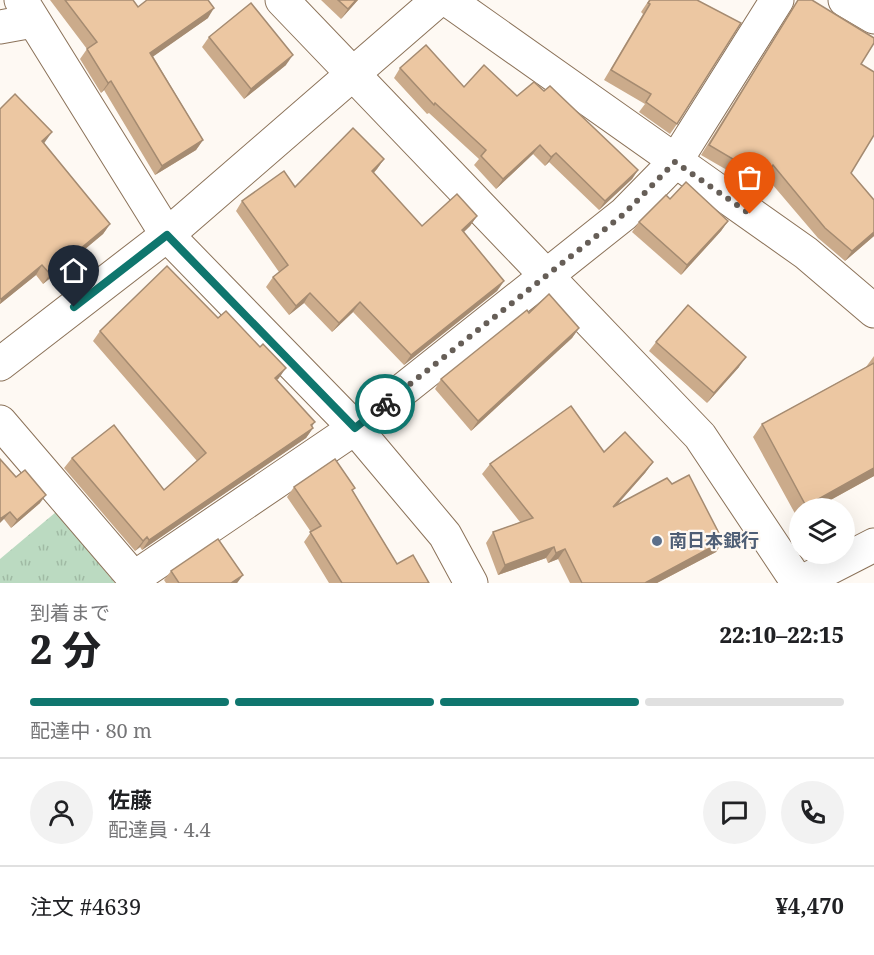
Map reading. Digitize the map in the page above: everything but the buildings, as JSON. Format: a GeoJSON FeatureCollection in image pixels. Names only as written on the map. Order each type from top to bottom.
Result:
{"type":"FeatureCollection","features":[{"type":"Feature","properties":{"kind":"street"},"geometry":{"type":"LineString","coordinates":[[282,0],[700,436],[799,583],[874,545]]}},
{"type":"Feature","properties":{"kind":"street"},"geometry":{"type":"LineString","coordinates":[[0,364],[167,235],[438,0]]}},
{"type":"Feature","properties":{"kind":"street"},"geometry":{"type":"LineString","coordinates":[[448,0],[806,253],[874,311]]}},
{"type":"Feature","properties":{"kind":"street"},"geometry":{"type":"LineString","coordinates":[[0,422],[136,580],[355,428],[624,214],[675,162],[777,0]]}},
{"type":"Feature","properties":{"kind":"street"},"geometry":{"type":"LineString","coordinates":[[845,0],[874,17]]}},
{"type":"Feature","properties":{"kind":"street"},"geometry":{"type":"LineString","coordinates":[[0,27],[27,11],[167,235],[355,428],[445,535],[471,583]]}},
{"type":"Feature","properties":{"kind":"green space"},"geometry":{"type":"Polygon","coordinates":[[[56,512],[115,583],[0,583],[0,559],[56,512]]]}},
{"type":"Feature","properties":{"kind":"way so far"},"geometry":{"type":"LineString","coordinates":[[385,404],[624,214],[675,162],[750,214]]}},
{"type":"Feature","properties":{"kind":"place","name":"南日本銀行"},"geometry":{"type":"Point","coordinates":[657,541]}},
{"type":"Feature","properties":{"kind":"route"},"geometry":{"type":"LineString","coordinates":[[74,307],[167,235],[355,428],[385,404]]}}]}
